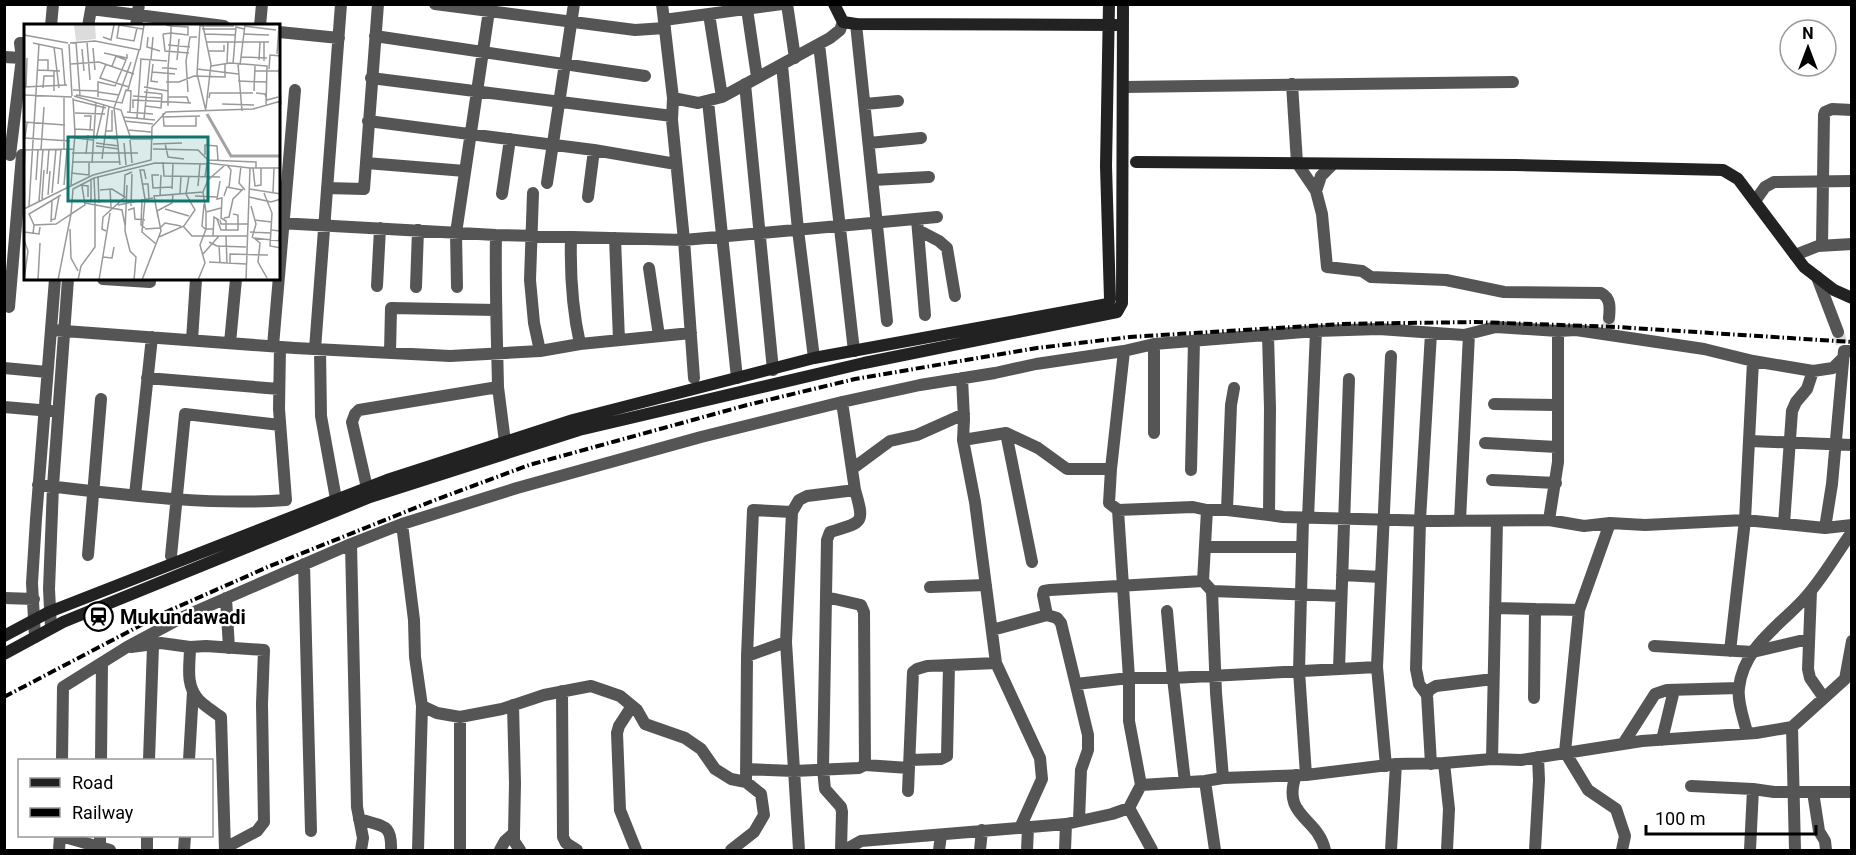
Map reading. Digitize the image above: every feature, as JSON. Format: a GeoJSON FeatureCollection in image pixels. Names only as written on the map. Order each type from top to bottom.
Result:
{"type":"FeatureCollection","features":[{"type":"Feature","properties":{"kind":"street"},"geometry":{"type":"LineString","coordinates":[[51,24],[53,4]]}},
{"type":"Feature","properties":{"kind":"street"},"geometry":{"type":"LineString","coordinates":[[260,24],[262,4]]}},
{"type":"Feature","properties":{"kind":"street"},"geometry":{"type":"LineString","coordinates":[[336,500],[321,416],[317,349],[341,4]]}},
{"type":"Feature","properties":{"kind":"street"},"geometry":{"type":"LineString","coordinates":[[327,188],[364,189],[378,4]]}},
{"type":"Feature","properties":{"kind":"street"},"geometry":{"type":"LineString","coordinates":[[435,4],[489,8],[636,30],[709,14],[782,4]]}},
{"type":"Feature","properties":{"kind":"street"},"geometry":{"type":"LineString","coordinates":[[547,183],[574,4]]}},
{"type":"Feature","properties":{"kind":"street"},"geometry":{"type":"LineString","coordinates":[[662,4],[674,98],[672,116],[694,378]]}},
{"type":"Feature","properties":{"kind":"street"},"geometry":{"type":"LineString","coordinates":[[788,4],[795,58]]}},
{"type":"Feature","properties":{"kind":"street"},"geometry":{"type":"LineString","coordinates":[[674,98],[698,103],[722,97],[819,44],[840,30],[843,22],[834,4]]}},
{"type":"Feature","properties":{"kind":"street"},"geometry":{"type":"LineString","coordinates":[[1109,4],[1106,166],[1110,299],[1117,312]]}},
{"type":"Feature","properties":{"kind":"street"},"geometry":{"type":"LineString","coordinates":[[4,654],[51,628],[370,497],[579,430],[864,363],[1117,312],[1122,303],[1128,161],[1123,4]]}},
{"type":"Feature","properties":{"kind":"street"},"geometry":{"type":"LineString","coordinates":[[88,24],[91,7],[210,24]]}},
{"type":"Feature","properties":{"kind":"street"},"geometry":{"type":"LineString","coordinates":[[103,24],[106,8]]}},
{"type":"Feature","properties":{"kind":"street"},"geometry":{"type":"LineString","coordinates":[[457,287],[456,233],[489,8]]}},
{"type":"Feature","properties":{"kind":"street"},"geometry":{"type":"LineString","coordinates":[[747,9],[757,77]]}},
{"type":"Feature","properties":{"kind":"street"},"geometry":{"type":"LineString","coordinates":[[709,14],[722,97]]}},
{"type":"Feature","properties":{"kind":"street"},"geometry":{"type":"LineString","coordinates":[[843,22],[856,24],[1123,25]]}},
{"type":"Feature","properties":{"kind":"street"},"geometry":{"type":"LineString","coordinates":[[856,24],[887,321]]}},
{"type":"Feature","properties":{"kind":"street"},"geometry":{"type":"LineString","coordinates":[[280,32],[339,38]]}},
{"type":"Feature","properties":{"kind":"street"},"geometry":{"type":"LineString","coordinates":[[375,36],[645,76]]}},
{"type":"Feature","properties":{"kind":"street"},"geometry":{"type":"LineString","coordinates":[[9,307],[15,155],[22,58],[20,43],[24,43]]}},
{"type":"Feature","properties":{"kind":"street"},"geometry":{"type":"LineString","coordinates":[[819,44],[854,351]]}},
{"type":"Feature","properties":{"kind":"street"},"geometry":{"type":"LineString","coordinates":[[4,57],[22,58]]}},
{"type":"Feature","properties":{"kind":"street"},"geometry":{"type":"LineString","coordinates":[[782,65],[798,230],[814,358]]}},
{"type":"Feature","properties":{"kind":"street"},"geometry":{"type":"LineString","coordinates":[[371,78],[672,116]]}},
{"type":"Feature","properties":{"kind":"street"},"geometry":{"type":"LineString","coordinates":[[1124,87],[1513,82]]}},
{"type":"Feature","properties":{"kind":"street"},"geometry":{"type":"LineString","coordinates":[[745,84],[773,370]]}},
{"type":"Feature","properties":{"kind":"street"},"geometry":{"type":"LineString","coordinates":[[1292,84],[1297,164],[1316,191],[1322,214],[1328,267],[1362,272],[1371,277],[1446,280],[1504,292],[1601,293],[1610,303],[1609,327]]}},
{"type":"Feature","properties":{"kind":"street"},"geometry":{"type":"LineString","coordinates":[[280,272],[282,223],[295,90]]}},
{"type":"Feature","properties":{"kind":"street"},"geometry":{"type":"LineString","coordinates":[[708,101],[737,378]]}},
{"type":"Feature","properties":{"kind":"street"},"geometry":{"type":"LineString","coordinates":[[865,104],[898,101]]}},
{"type":"Feature","properties":{"kind":"street"},"geometry":{"type":"LineString","coordinates":[[1822,245],[1826,112],[1832,109],[1851,110]]}},
{"type":"Feature","properties":{"kind":"street"},"geometry":{"type":"LineString","coordinates":[[368,122],[554,144],[676,164]]}},
{"type":"Feature","properties":{"kind":"street"},"geometry":{"type":"LineString","coordinates":[[869,143],[921,138]]}},
{"type":"Feature","properties":{"kind":"street"},"geometry":{"type":"LineString","coordinates":[[502,194],[510,139]]}},
{"type":"Feature","properties":{"kind":"street"},"geometry":{"type":"LineString","coordinates":[[588,197],[594,150]]}},
{"type":"Feature","properties":{"kind":"street"},"geometry":{"type":"LineString","coordinates":[[1106,152],[1128,161]]}},
{"type":"Feature","properties":{"kind":"street"},"geometry":{"type":"LineString","coordinates":[[1106,166],[1128,161],[1515,165],[1723,170],[1738,179],[1804,267],[1834,290],[1851,298]]}},
{"type":"Feature","properties":{"kind":"street"},"geometry":{"type":"LineString","coordinates":[[366,162],[465,171]]}},
{"type":"Feature","properties":{"kind":"street"},"geometry":{"type":"LineString","coordinates":[[1316,191],[1320,176],[1333,164]]}},
{"type":"Feature","properties":{"kind":"street"},"geometry":{"type":"LineString","coordinates":[[873,180],[929,177]]}},
{"type":"Feature","properties":{"kind":"street"},"geometry":{"type":"LineString","coordinates":[[1755,201],[1769,184],[1851,181]]}},
{"type":"Feature","properties":{"kind":"street"},"geometry":{"type":"LineString","coordinates":[[533,193],[530,280],[534,323],[540,351]]}},
{"type":"Feature","properties":{"kind":"street"},"geometry":{"type":"LineString","coordinates":[[282,223],[496,235],[684,240],[878,223],[918,225],[937,217]]}},
{"type":"Feature","properties":{"kind":"street"},"geometry":{"type":"LineString","coordinates":[[918,225],[947,248],[955,296]]}},
{"type":"Feature","properties":{"kind":"street"},"geometry":{"type":"LineString","coordinates":[[918,225],[925,315]]}},
{"type":"Feature","properties":{"kind":"street"},"geometry":{"type":"LineString","coordinates":[[377,286],[380,228]]}},
{"type":"Feature","properties":{"kind":"street"},"geometry":{"type":"LineString","coordinates":[[416,287],[418,230]]}},
{"type":"Feature","properties":{"kind":"street"},"geometry":{"type":"LineString","coordinates":[[496,235],[498,387],[505,442]]}},
{"type":"Feature","properties":{"kind":"street"},"geometry":{"type":"LineString","coordinates":[[571,237],[570,282],[574,319],[580,344]]}},
{"type":"Feature","properties":{"kind":"street"},"geometry":{"type":"LineString","coordinates":[[615,238],[619,340]]}},
{"type":"Feature","properties":{"kind":"street"},"geometry":{"type":"LineString","coordinates":[[1795,255],[1822,245],[1851,244]]}},
{"type":"Feature","properties":{"kind":"street"},"geometry":{"type":"LineString","coordinates":[[649,268],[659,336]]}},
{"type":"Feature","properties":{"kind":"street"},"geometry":{"type":"LineString","coordinates":[[1817,277],[1838,332]]}},
{"type":"Feature","properties":{"kind":"street"},"geometry":{"type":"LineString","coordinates":[[35,637],[33,583],[38,485],[55,280]]}},
{"type":"Feature","properties":{"kind":"street"},"geometry":{"type":"LineString","coordinates":[[51,628],[49,612],[53,486],[68,280]]}},
{"type":"Feature","properties":{"kind":"street"},"geometry":{"type":"LineString","coordinates":[[118,280],[150,282]]}},
{"type":"Feature","properties":{"kind":"street"},"geometry":{"type":"LineString","coordinates":[[192,340],[196,280]]}},
{"type":"Feature","properties":{"kind":"street"},"geometry":{"type":"LineString","coordinates":[[230,343],[236,280]]}},
{"type":"Feature","properties":{"kind":"street"},"geometry":{"type":"LineString","coordinates":[[280,280],[277,346],[280,425],[286,500],[296,517]]}},
{"type":"Feature","properties":{"kind":"street"},"geometry":{"type":"LineString","coordinates":[[4,636],[49,612],[367,488],[573,420],[814,358],[1105,306],[1110,299]]}},
{"type":"Feature","properties":{"kind":"street"},"geometry":{"type":"LineString","coordinates":[[390,353],[391,308],[496,310]]}},
{"type":"Feature","properties":{"kind":"street"},"geometry":{"type":"LineString","coordinates":[[62,759],[63,687],[127,647],[183,617],[402,524],[517,488],[700,437],[842,402],[920,385],[1154,344],[1316,331],[1379,329],[1469,334],[1496,327],[1558,331],[1609,327],[1753,361],[1813,371],[1833,368],[1847,355]]}},
{"type":"Feature","properties":{"kind":"street"},"geometry":{"type":"LineString","coordinates":[[51,330],[450,356],[540,351],[580,344],[691,333]]}},
{"type":"Feature","properties":{"kind":"street"},"geometry":{"type":"LineString","coordinates":[[1316,331],[1306,518],[1302,547],[1299,671],[1301,775],[1292,788],[1293,805],[1322,840],[1324,850]]}},
{"type":"Feature","properties":{"kind":"street"},"geometry":{"type":"LineString","coordinates":[[1549,520],[1558,462],[1558,331]]}},
{"type":"Feature","properties":{"kind":"street"},"geometry":{"type":"LineString","coordinates":[[1431,333],[1420,520],[1416,669],[1419,684],[1427,695],[1438,764],[1449,809],[1447,850]]}},
{"type":"Feature","properties":{"kind":"street"},"geometry":{"type":"LineString","coordinates":[[1268,334],[1269,515]]}},
{"type":"Feature","properties":{"kind":"street"},"geometry":{"type":"LineString","coordinates":[[1460,521],[1469,334]]}},
{"type":"Feature","properties":{"kind":"street"},"geometry":{"type":"LineString","coordinates":[[135,495],[152,337]]}},
{"type":"Feature","properties":{"kind":"street"},"geometry":{"type":"LineString","coordinates":[[1191,470],[1194,341]]}},
{"type":"Feature","properties":{"kind":"street"},"geometry":{"type":"LineString","coordinates":[[1154,344],[1154,433]]}},
{"type":"Feature","properties":{"kind":"street"},"geometry":{"type":"LineString","coordinates":[[1124,351],[1109,503],[1118,510],[1193,507],[1306,518],[1549,520],[1584,526],[1610,523],[1645,525],[1745,520],[1825,528],[1851,525]]}},
{"type":"Feature","properties":{"kind":"street"},"geometry":{"type":"LineString","coordinates":[[1825,528],[1847,355]]}},
{"type":"Feature","properties":{"kind":"street"},"geometry":{"type":"LineString","coordinates":[[1391,356],[1377,667],[1391,765],[1391,850]]}},
{"type":"Feature","properties":{"kind":"street"},"geometry":{"type":"LineString","coordinates":[[1730,651],[1745,520],[1753,361]]}},
{"type":"Feature","properties":{"kind":"street"},"geometry":{"type":"LineString","coordinates":[[4,368],[47,372]]}},
{"type":"Feature","properties":{"kind":"street"},"geometry":{"type":"LineString","coordinates":[[1784,524],[1794,407],[1807,389],[1813,371]]}},
{"type":"Feature","properties":{"kind":"street"},"geometry":{"type":"LineString","coordinates":[[147,378],[279,389]]}},
{"type":"Feature","properties":{"kind":"street"},"geometry":{"type":"LineString","coordinates":[[962,378],[963,440],[975,502],[996,663],[1040,758],[1042,770],[1042,779],[1024,828],[1027,850]]}},
{"type":"Feature","properties":{"kind":"street"},"geometry":{"type":"LineString","coordinates":[[1339,669],[1349,379]]}},
{"type":"Feature","properties":{"kind":"street"},"geometry":{"type":"LineString","coordinates":[[367,488],[352,422],[359,410],[498,387]]}},
{"type":"Feature","properties":{"kind":"street"},"geometry":{"type":"LineString","coordinates":[[1227,510],[1231,405],[1234,388]]}},
{"type":"Feature","properties":{"kind":"street"},"geometry":{"type":"LineString","coordinates":[[88,555],[102,399]]}},
{"type":"Feature","properties":{"kind":"street"},"geometry":{"type":"LineString","coordinates":[[842,402],[855,490],[862,513],[856,524],[830,532],[827,540],[823,769],[825,789],[841,807],[843,850],[861,841],[1066,824],[1129,808],[1141,785],[1129,721],[1129,678],[1118,510]]}},
{"type":"Feature","properties":{"kind":"street"},"geometry":{"type":"LineString","coordinates":[[1494,404],[1557,405]]}},
{"type":"Feature","properties":{"kind":"street"},"geometry":{"type":"LineString","coordinates":[[4,407],[58,412]]}},
{"type":"Feature","properties":{"kind":"street"},"geometry":{"type":"LineString","coordinates":[[171,556],[184,414],[280,425]]}},
{"type":"Feature","properties":{"kind":"street"},"geometry":{"type":"LineString","coordinates":[[852,470],[890,441],[917,435],[964,414]]}},
{"type":"Feature","properties":{"kind":"street"},"geometry":{"type":"LineString","coordinates":[[963,440],[1006,433],[1038,448],[1067,469],[1111,469]]}},
{"type":"Feature","properties":{"kind":"street"},"geometry":{"type":"LineString","coordinates":[[1006,433],[1032,562]]}},
{"type":"Feature","properties":{"kind":"street"},"geometry":{"type":"LineString","coordinates":[[1750,441],[1851,444]]}},
{"type":"Feature","properties":{"kind":"street"},"geometry":{"type":"LineString","coordinates":[[1485,443],[1557,447]]}},
{"type":"Feature","properties":{"kind":"street"},"geometry":{"type":"LineString","coordinates":[[1492,480],[1556,483]]}},
{"type":"Feature","properties":{"kind":"street"},"geometry":{"type":"LineString","coordinates":[[38,485],[177,499],[257,502],[286,500]]}},
{"type":"Feature","properties":{"kind":"street"},"geometry":{"type":"LineString","coordinates":[[799,850],[786,642],[792,512],[799,500],[807,496],[855,490]]}},
{"type":"Feature","properties":{"kind":"street"},"geometry":{"type":"LineString","coordinates":[[746,782],[747,656],[753,510],[792,512]]}},
{"type":"Feature","properties":{"kind":"street"},"geometry":{"type":"LineString","coordinates":[[1207,510],[1203,581],[1212,591],[1223,778]]}},
{"type":"Feature","properties":{"kind":"street"},"geometry":{"type":"LineString","coordinates":[[1492,759],[1497,520]]}},
{"type":"Feature","properties":{"kind":"street"},"geometry":{"type":"LineString","coordinates":[[1610,523],[1579,610],[1565,752],[1588,790],[1616,808],[1625,836],[1622,850]]}},
{"type":"Feature","properties":{"kind":"street"},"geometry":{"type":"LineString","coordinates":[[402,524],[422,706],[418,850]]}},
{"type":"Feature","properties":{"kind":"street"},"geometry":{"type":"LineString","coordinates":[[1747,733],[1739,688],[1743,671],[1763,637],[1811,591],[1851,532]]}},
{"type":"Feature","properties":{"kind":"street"},"geometry":{"type":"LineString","coordinates":[[351,544],[357,807],[363,838],[361,850]]}},
{"type":"Feature","properties":{"kind":"street"},"geometry":{"type":"LineString","coordinates":[[1205,547],[1302,547]]}},
{"type":"Feature","properties":{"kind":"street"},"geometry":{"type":"LineString","coordinates":[[304,564],[311,831]]}},
{"type":"Feature","properties":{"kind":"street"},"geometry":{"type":"LineString","coordinates":[[1342,575],[1381,577]]}},
{"type":"Feature","properties":{"kind":"street"},"geometry":{"type":"LineString","coordinates":[[1047,615],[1044,591],[1203,581]]}},
{"type":"Feature","properties":{"kind":"street"},"geometry":{"type":"LineString","coordinates":[[930,586],[986,585]]}},
{"type":"Feature","properties":{"kind":"street"},"geometry":{"type":"LineString","coordinates":[[1212,591],[1341,596]]}},
{"type":"Feature","properties":{"kind":"street"},"geometry":{"type":"LineString","coordinates":[[1811,591],[1808,669],[1810,678],[1824,698]]}},
{"type":"Feature","properties":{"kind":"street"},"geometry":{"type":"LineString","coordinates":[[826,597],[861,605],[864,612],[865,765]]}},
{"type":"Feature","properties":{"kind":"street"},"geometry":{"type":"LineString","coordinates":[[4,598],[34,599]]}},
{"type":"Feature","properties":{"kind":"street"},"geometry":{"type":"LineString","coordinates":[[226,598],[230,648]]}},
{"type":"Feature","properties":{"kind":"street"},"geometry":{"type":"LineString","coordinates":[[1495,608],[1579,610]]}},
{"type":"Feature","properties":{"kind":"street"},"geometry":{"type":"LineString","coordinates":[[1534,698],[1535,609]]}},
{"type":"Feature","properties":{"kind":"street"},"geometry":{"type":"LineString","coordinates":[[1167,611],[1185,782]]}},
{"type":"Feature","properties":{"kind":"street"},"geometry":{"type":"LineString","coordinates":[[992,630],[1047,615],[1057,618],[1061,623],[1089,744],[1081,770],[1079,820]]}},
{"type":"Feature","properties":{"kind":"street"},"geometry":{"type":"LineString","coordinates":[[1654,646],[1753,652],[1808,639]]}},
{"type":"Feature","properties":{"kind":"street"},"geometry":{"type":"LineString","coordinates":[[1141,785],[1223,778],[1301,775],[1391,765],[1492,759],[1521,760],[1623,744],[1792,727],[1848,680],[1851,641]]}},
{"type":"Feature","properties":{"kind":"street"},"geometry":{"type":"LineString","coordinates":[[747,656],[786,642]]}},
{"type":"Feature","properties":{"kind":"street"},"geometry":{"type":"LineString","coordinates":[[127,647],[161,644],[264,650],[262,704],[264,822],[257,831],[225,849],[221,717],[199,701],[189,685],[190,647]]}},
{"type":"Feature","properties":{"kind":"street"},"geometry":{"type":"LineString","coordinates":[[149,759],[153,646]]}},
{"type":"Feature","properties":{"kind":"street"},"geometry":{"type":"LineString","coordinates":[[101,759],[102,663]]}},
{"type":"Feature","properties":{"kind":"street"},"geometry":{"type":"LineString","coordinates":[[908,791],[913,672],[927,666],[996,663]]}},
{"type":"Feature","properties":{"kind":"street"},"geometry":{"type":"LineString","coordinates":[[746,769],[794,771],[860,768],[865,765],[910,764],[947,756],[949,665]]}},
{"type":"Feature","properties":{"kind":"street"},"geometry":{"type":"LineString","coordinates":[[1076,684],[1129,678],[1173,678],[1377,667]]}},
{"type":"Feature","properties":{"kind":"street"},"geometry":{"type":"LineString","coordinates":[[1427,695],[1429,690],[1436,686],[1493,679]]}},
{"type":"Feature","properties":{"kind":"street"},"geometry":{"type":"LineString","coordinates":[[422,706],[437,713],[460,717],[513,705],[544,694],[591,686],[620,696],[637,710],[645,724],[685,738],[701,749],[715,769],[731,779],[746,782],[761,794],[764,815],[754,832],[731,850]]}},
{"type":"Feature","properties":{"kind":"street"},"geometry":{"type":"LineString","coordinates":[[1623,744],[1651,697],[1661,692],[1739,688]]}},
{"type":"Feature","properties":{"kind":"street"},"geometry":{"type":"LineString","coordinates":[[1662,740],[1674,690]]}},
{"type":"Feature","properties":{"kind":"street"},"geometry":{"type":"LineString","coordinates":[[189,759],[193,692]]}},
{"type":"Feature","properties":{"kind":"street"},"geometry":{"type":"LineString","coordinates":[[562,692],[563,837],[566,843],[577,850]]}},
{"type":"Feature","properties":{"kind":"street"},"geometry":{"type":"LineString","coordinates":[[513,705],[514,841],[520,850]]}},
{"type":"Feature","properties":{"kind":"street"},"geometry":{"type":"LineString","coordinates":[[632,706],[617,733],[618,777],[620,810],[636,850]]}},
{"type":"Feature","properties":{"kind":"street"},"geometry":{"type":"LineString","coordinates":[[460,717],[460,850]]}},
{"type":"Feature","properties":{"kind":"street"},"geometry":{"type":"LineString","coordinates":[[1792,727],[1796,850]]}},
{"type":"Feature","properties":{"kind":"street"},"geometry":{"type":"LineString","coordinates":[[1535,850],[1538,757]]}},
{"type":"Feature","properties":{"kind":"street"},"geometry":{"type":"LineString","coordinates":[[1205,781],[1215,850]]}},
{"type":"Feature","properties":{"kind":"street"},"geometry":{"type":"LineString","coordinates":[[1691,786],[1793,792],[1851,792]]}},
{"type":"Feature","properties":{"kind":"street"},"geometry":{"type":"LineString","coordinates":[[1750,850],[1753,789]]}},
{"type":"Feature","properties":{"kind":"street"},"geometry":{"type":"LineString","coordinates":[[1813,792],[1819,831],[1825,841],[1826,850]]}},
{"type":"Feature","properties":{"kind":"street"},"geometry":{"type":"LineString","coordinates":[[1129,808],[1152,850]]}},
{"type":"Feature","properties":{"kind":"street"},"geometry":{"type":"LineString","coordinates":[[360,819],[386,828],[391,833],[391,850]]}},
{"type":"Feature","properties":{"kind":"street"},"geometry":{"type":"LineString","coordinates":[[1065,850],[1066,824]]}},
{"type":"Feature","properties":{"kind":"street"},"geometry":{"type":"LineString","coordinates":[[980,850],[982,830]]}},
{"type":"Feature","properties":{"kind":"street"},"geometry":{"type":"LineString","coordinates":[[500,850],[505,841],[514,833]]}},
{"type":"Feature","properties":{"kind":"street"},"geometry":{"type":"LineString","coordinates":[[939,850],[941,835]]}},
{"type":"Feature","properties":{"kind":"street"},"geometry":{"type":"LineString","coordinates":[[66,837],[103,844]]}},
{"type":"Feature","properties":{"kind":"tunnel"},"geometry":{"type":"LineString","coordinates":[[1609,318],[1609,329]]}},
{"type":"Feature","properties":{"kind":"tunnel"},"geometry":{"type":"LineString","coordinates":[[1838,332],[1844,351]]}},
{"type":"Feature","properties":{"kind":"railway"},"geometry":{"type":"LineString","coordinates":[[4,697],[166,612],[270,566],[435,500],[529,465],[747,405],[855,379],[1037,348],[1130,337],[1342,324],[1475,322],[1617,327],[1852,342]]}},
{"type":"Feature","properties":{"kind":"place","name":"Mukundawadi"},"geometry":{"type":"Point","coordinates":[99,617]}}]}
